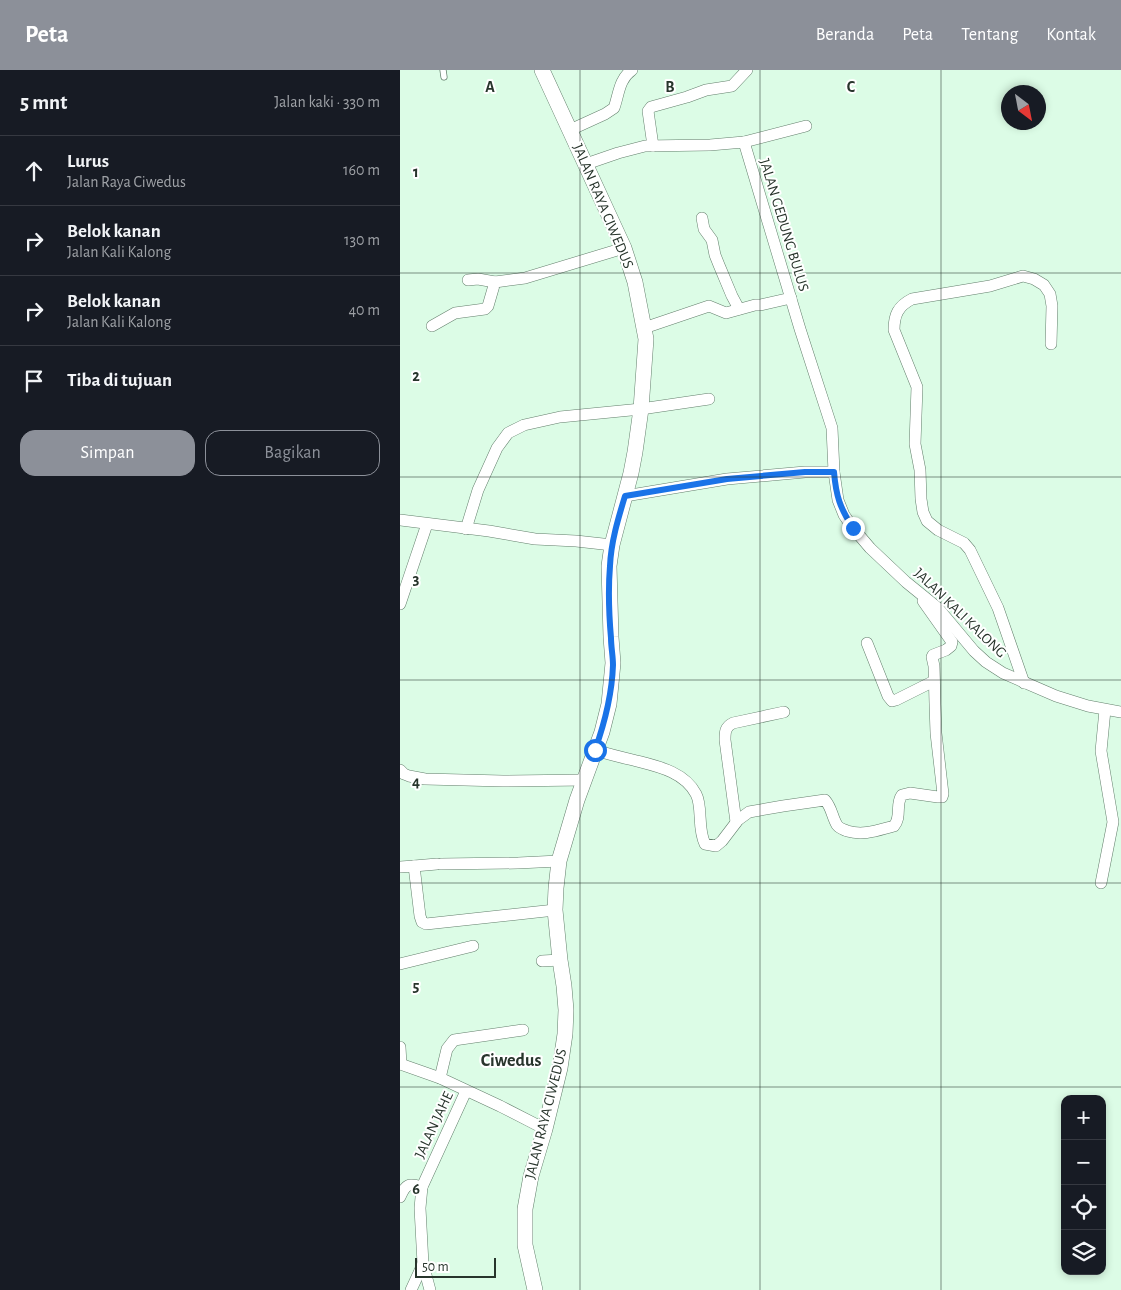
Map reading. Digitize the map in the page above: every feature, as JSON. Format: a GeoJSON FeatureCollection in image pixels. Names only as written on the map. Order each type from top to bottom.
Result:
{"type":"FeatureCollection","features":[{"type":"Feature","properties":{"kind":"street","name":"JALAN RAYA CIWEDUS"},"geometry":{"type":"LineString","coordinates":[[535,1290],[526,1245],[524,1209],[560,1068],[565,1034],[566,1010],[555,910],[559,861],[577,800],[602,732],[609,704],[613,663],[609,582],[612,545],[635,452],[646,356],[646,339],[635,282],[624,248],[542,70]]}},
{"type":"Feature","properties":{"kind":"street"},"geometry":{"type":"LineString","coordinates":[[570,130],[614,108],[621,84],[626,74],[632,70]]}},
{"type":"Feature","properties":{"kind":"street"},"geometry":{"type":"LineString","coordinates":[[654,146],[649,122],[649,108],[687,98],[706,90],[732,86],[747,70]]}},
{"type":"Feature","properties":{"kind":"street"},"geometry":{"type":"LineString","coordinates":[[586,164],[645,146],[710,145],[744,142],[806,126]]}},
{"type":"Feature","properties":{"kind":"street","name":"JALAN GEDUNG BULUS"},"geometry":{"type":"LineString","coordinates":[[744,142],[832,428],[834,472]]}},
{"type":"Feature","properties":{"kind":"street"},"geometry":{"type":"LineString","coordinates":[[702,218],[704,228],[712,240],[719,265],[732,296],[740,309]]}},
{"type":"Feature","properties":{"kind":"street"},"geometry":{"type":"LineString","coordinates":[[468,280],[478,279],[495,282],[525,278],[624,248]]}},
{"type":"Feature","properties":{"kind":"street"},"geometry":{"type":"LineString","coordinates":[[1024,683],[998,608],[970,550],[964,543],[938,530],[927,521],[923,512],[920,470],[915,444],[917,387],[894,330],[894,321],[896,314],[903,304],[912,299],[990,286],[1023,276],[1034,279],[1044,285],[1050,294],[1052,306],[1051,344]]}},
{"type":"Feature","properties":{"kind":"street"},"geometry":{"type":"LineString","coordinates":[[432,326],[456,313],[485,309],[488,306],[495,282]]}},
{"type":"Feature","properties":{"kind":"street"},"geometry":{"type":"LineString","coordinates":[[644,328],[709,306],[726,313],[791,298]]}},
{"type":"Feature","properties":{"kind":"street"},"geometry":{"type":"LineString","coordinates":[[466,528],[478,490],[497,448],[508,433],[524,425],[540,421],[709,399]]}},
{"type":"Feature","properties":{"kind":"street"},"geometry":{"type":"LineString","coordinates":[[625,496],[727,479],[805,472],[834,472]]}},
{"type":"Feature","properties":{"kind":"street","name":"JALAN KALI KALONG"},"geometry":{"type":"LineString","coordinates":[[834,472],[838,500],[844,515],[853,528],[870,548],[938,608],[974,651],[986,662],[1024,683],[1064,699],[1121,712]]}},
{"type":"Feature","properties":{"kind":"street"},"geometry":{"type":"LineString","coordinates":[[400,520],[535,538],[612,545]]}},
{"type":"Feature","properties":{"kind":"street"},"geometry":{"type":"LineString","coordinates":[[400,604],[414,566],[426,524]]}},
{"type":"Feature","properties":{"kind":"street"},"geometry":{"type":"LineString","coordinates":[[595,750],[664,768],[679,776],[696,795],[701,835],[705,844],[716,846],[736,822],[749,812],[825,800],[830,806],[840,829],[861,834],[894,826],[898,820],[899,799],[902,795],[910,793],[942,797],[943,794],[936,733],[932,657],[946,650],[951,646],[952,642],[917,591]]}},
{"type":"Feature","properties":{"kind":"street"},"geometry":{"type":"LineString","coordinates":[[867,643],[888,696],[892,701],[934,681]]}},
{"type":"Feature","properties":{"kind":"street"},"geometry":{"type":"LineString","coordinates":[[1102,883],[1113,822],[1101,751],[1106,710]]}},
{"type":"Feature","properties":{"kind":"street"},"geometry":{"type":"LineString","coordinates":[[736,822],[725,731],[733,723],[784,712]]}},
{"type":"Feature","properties":{"kind":"street"},"geometry":{"type":"LineString","coordinates":[[400,770],[409,776],[425,779],[503,781],[584,780]]}},
{"type":"Feature","properties":{"kind":"street"},"geometry":{"type":"LineString","coordinates":[[400,867],[439,864],[518,864],[559,861]]}},
{"type":"Feature","properties":{"kind":"street"},"geometry":{"type":"LineString","coordinates":[[414,866],[420,916],[422,922],[426,924],[555,910]]}},
{"type":"Feature","properties":{"kind":"street"},"geometry":{"type":"LineString","coordinates":[[400,964],[473,946]]}},
{"type":"Feature","properties":{"kind":"street"},"geometry":{"type":"LineString","coordinates":[[542,961],[560,960]]}},
{"type":"Feature","properties":{"kind":"street"},"geometry":{"type":"LineString","coordinates":[[440,1078],[447,1049],[454,1040],[523,1030]]}},
{"type":"Feature","properties":{"kind":"street"},"geometry":{"type":"LineString","coordinates":[[400,1047],[401,1064],[440,1078],[500,1106],[545,1130]]}},
{"type":"Feature","properties":{"kind":"street","name":"JALAN JAHE"},"geometry":{"type":"LineString","coordinates":[[430,1290],[423,1264],[420,1208],[422,1187],[466,1091]]}},
{"type":"Feature","properties":{"kind":"street"},"geometry":{"type":"LineString","coordinates":[[400,1197],[407,1185],[413,1184],[422,1187]]}},
{"type":"Feature","properties":{"kind":"street"},"geometry":{"type":"LineString","coordinates":[[411,1290],[423,1264]]}},
{"type":"Feature","properties":{"kind":"district","name":"Ciwedus"},"geometry":{"type":"Point","coordinates":[511,1061]}},
{"type":"Feature","properties":{"kind":"route"},"geometry":{"type":"LineString","coordinates":[[595,750],[602,732],[612,685],[610,566],[612,545],[625,496],[727,479],[805,472],[834,472],[838,500],[844,515],[853,528]]}}]}
